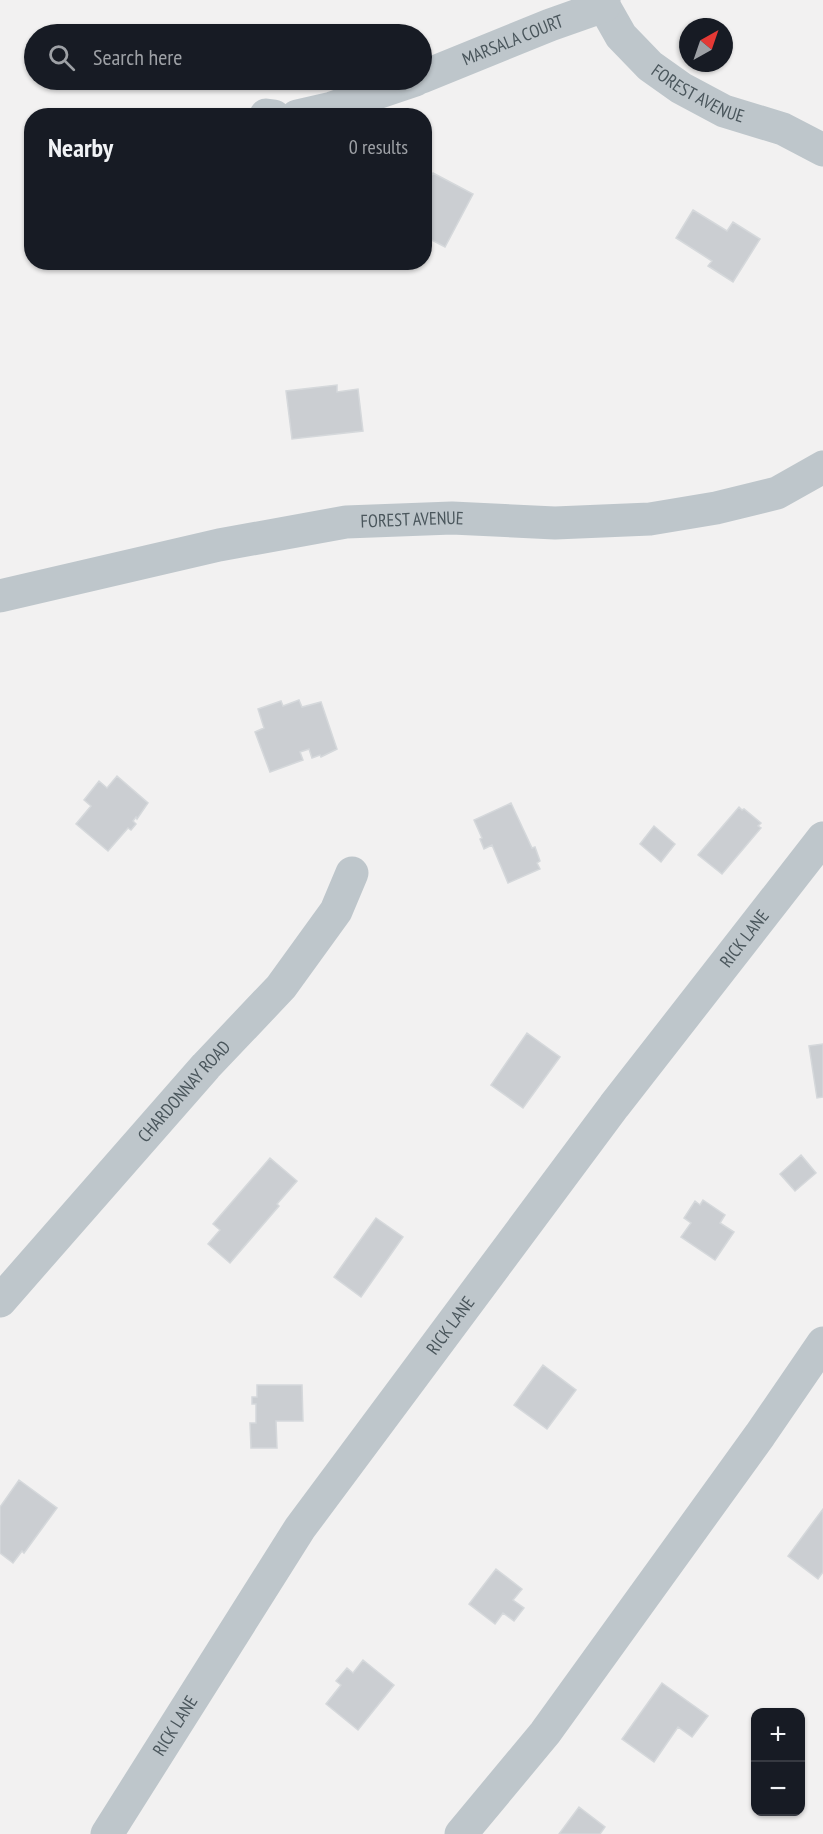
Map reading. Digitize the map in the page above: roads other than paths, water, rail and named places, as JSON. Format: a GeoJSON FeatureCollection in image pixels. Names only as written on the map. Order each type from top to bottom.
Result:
{"type":"FeatureCollection","features":[{"type":"Feature","properties":{"kind":"street","name":"MARSALA COURT"},"geometry":{"type":"LineString","coordinates":[[432,73],[604,3]]}},
{"type":"Feature","properties":{"kind":"street","name":"FOREST AVENUE"},"geometry":{"type":"LineString","coordinates":[[604,3],[621,36],[650,66],[681,88],[724,111],[783,129],[823,150]]}},
{"type":"Feature","properties":{"kind":"street"},"geometry":{"type":"LineString","coordinates":[[332,108],[385,90]]}},
{"type":"Feature","properties":{"kind":"street","name":"FOREST AVENUE"},"geometry":{"type":"LineString","coordinates":[[0,596],[219,545],[346,522],[453,518],[555,523],[650,519],[716,508],[777,493],[823,467]]}},
{"type":"Feature","properties":{"kind":"street","name":"RICK LANE"},"geometry":{"type":"LineString","coordinates":[[107,1834],[300,1528],[607,1115],[823,838]]}},
{"type":"Feature","properties":{"kind":"street","name":"CHARDONNAY ROAD"},"geometry":{"type":"LineString","coordinates":[[0,1301],[206,1066],[281,987],[336,911],[352,873]]}},
{"type":"Feature","properties":{"kind":"street"},"geometry":{"type":"LineString","coordinates":[[461,1834],[545,1733],[753,1445],[823,1342]]}}]}
